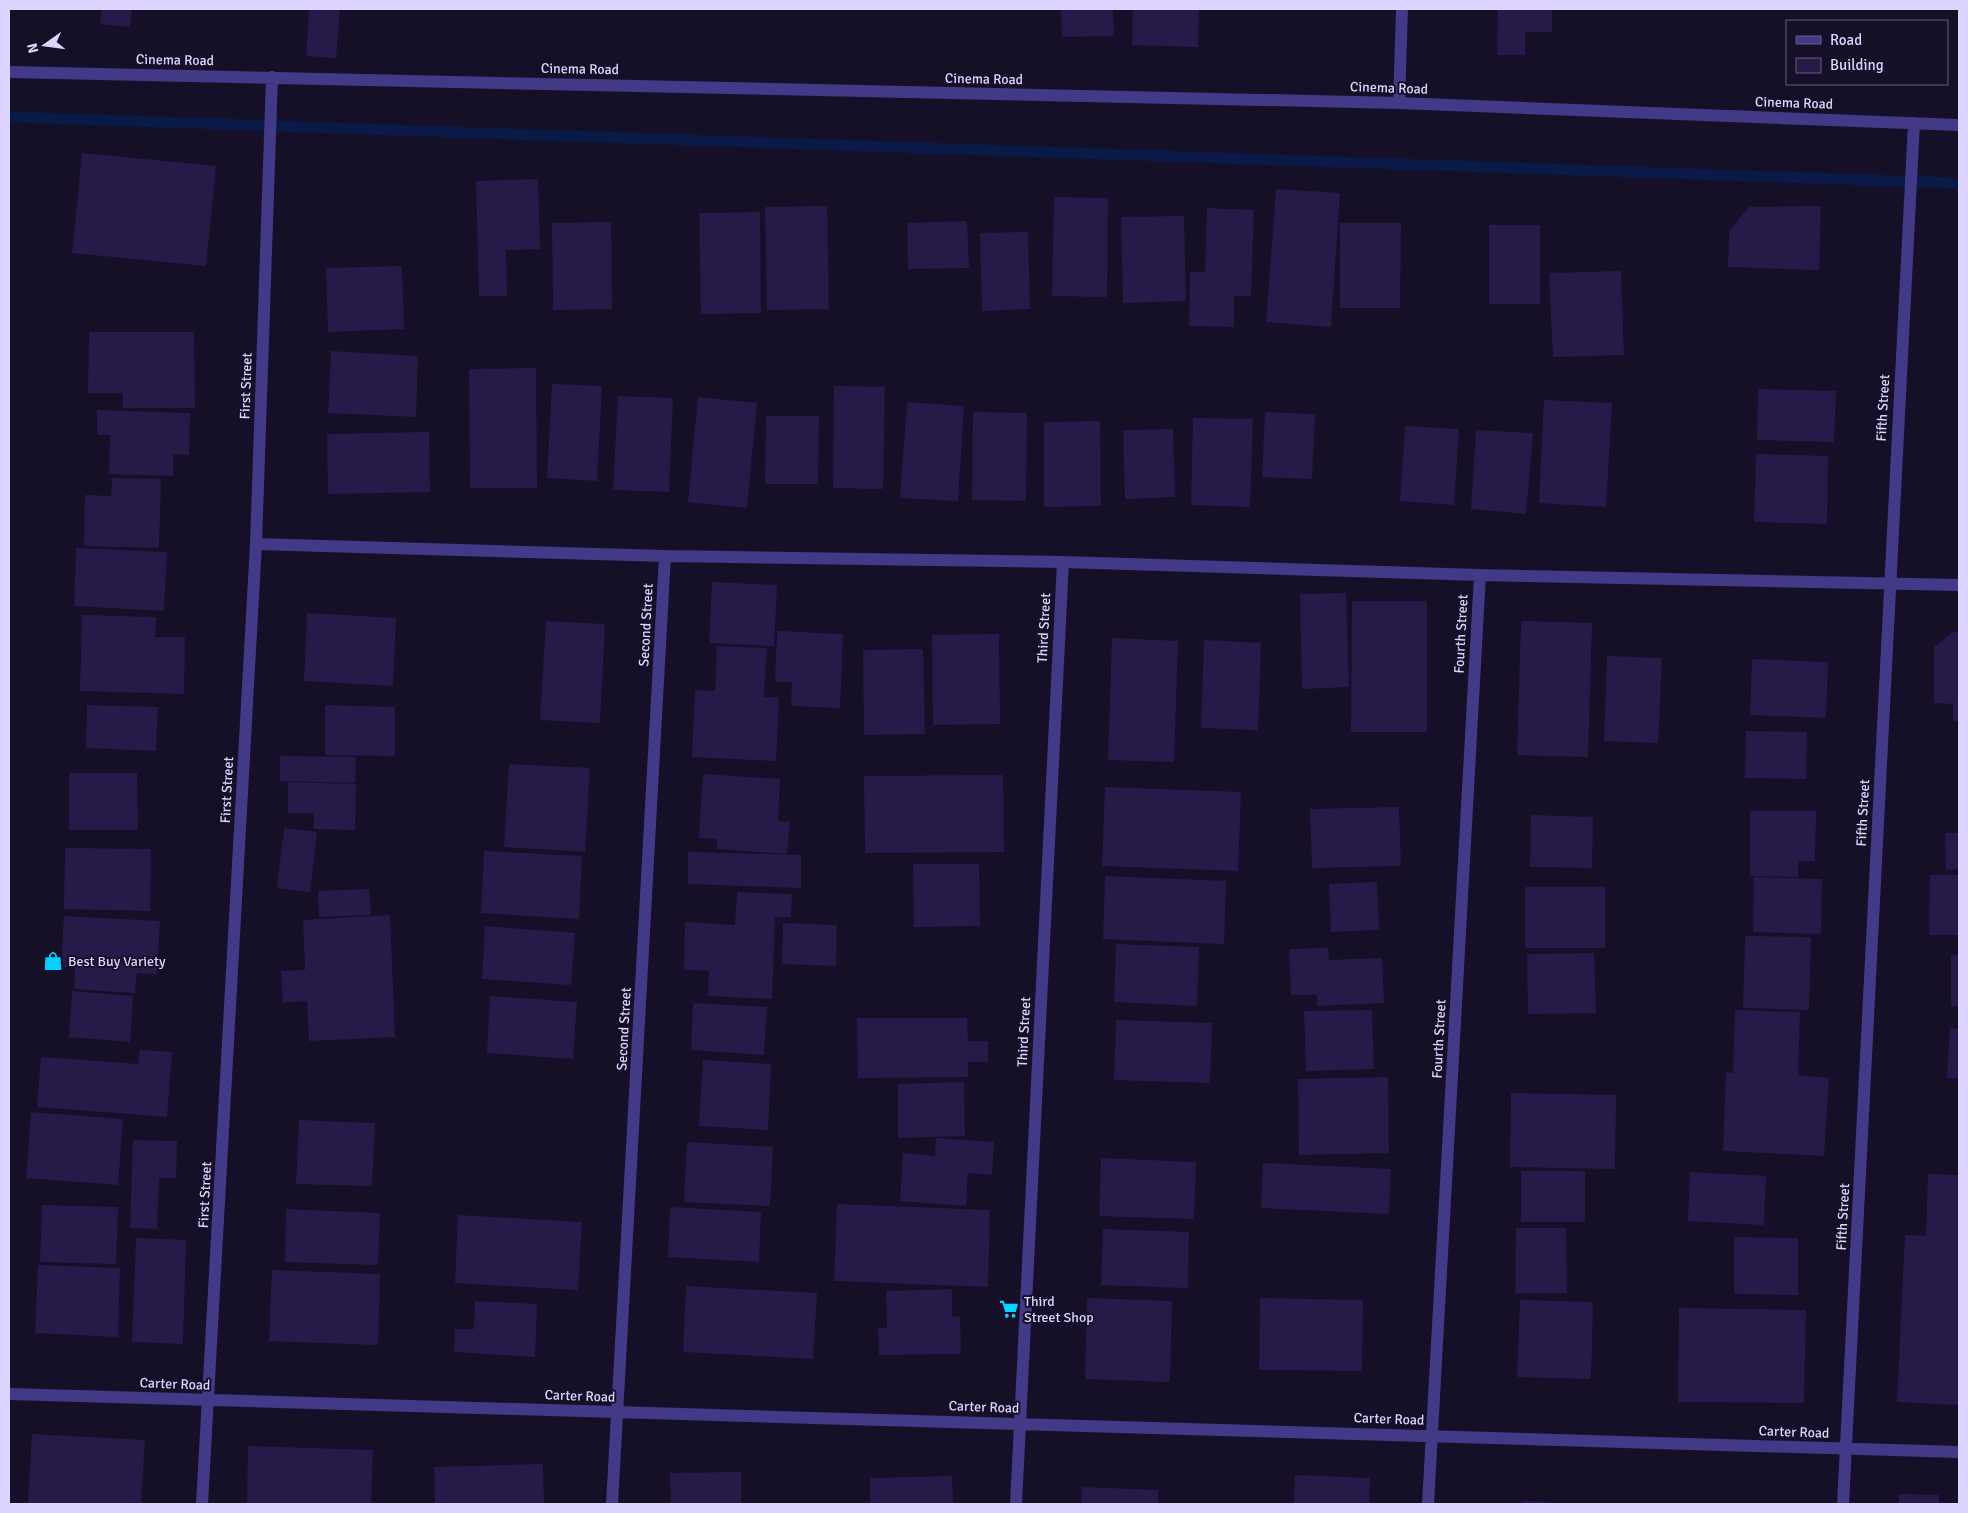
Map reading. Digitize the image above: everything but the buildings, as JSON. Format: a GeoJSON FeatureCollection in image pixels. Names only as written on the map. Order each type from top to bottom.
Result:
{"type":"FeatureCollection","features":[{"type":"Feature","properties":{"kind":"street"},"geometry":{"type":"LineString","coordinates":[[1399,103],[1402,9]]}},
{"type":"Feature","properties":{"kind":"street","name":"Cinema Road"},"geometry":{"type":"LineString","coordinates":[[9,72],[1399,103],[1959,124]]}},
{"type":"Feature","properties":{"kind":"street","name":"First Street"},"geometry":{"type":"LineString","coordinates":[[202,1504],[256,544],[272,77]]}},
{"type":"Feature","properties":{"kind":"street","name":"Fifth Street"},"geometry":{"type":"LineString","coordinates":[[1843,1504],[1914,123]]}},
{"type":"Feature","properties":{"kind":"street"},"geometry":{"type":"LineString","coordinates":[[256,544],[665,556],[1063,562],[1480,575],[1959,585]]}},
{"type":"Feature","properties":{"kind":"street","name":"Second Street"},"geometry":{"type":"LineString","coordinates":[[612,1504],[665,556]]}},
{"type":"Feature","properties":{"kind":"street","name":"Third Street"},"geometry":{"type":"LineString","coordinates":[[1016,1504],[1063,562]]}},
{"type":"Feature","properties":{"kind":"street","name":"Fourth Street"},"geometry":{"type":"LineString","coordinates":[[1428,1504],[1480,575]]}},
{"type":"Feature","properties":{"kind":"street","name":"Carter Road"},"geometry":{"type":"LineString","coordinates":[[9,1394],[1959,1452]]}},
{"type":"Feature","properties":{"kind":"waterway"},"geometry":{"type":"LineString","coordinates":[[9,117],[1959,183]]}},
{"type":"Feature","properties":{"kind":"place","name":"Best Buy Variety"},"geometry":{"type":"Point","coordinates":[53,961]}},
{"type":"Feature","properties":{"kind":"place","name":"Third Street Shop"},"geometry":{"type":"Point","coordinates":[1009,1309]}}]}
